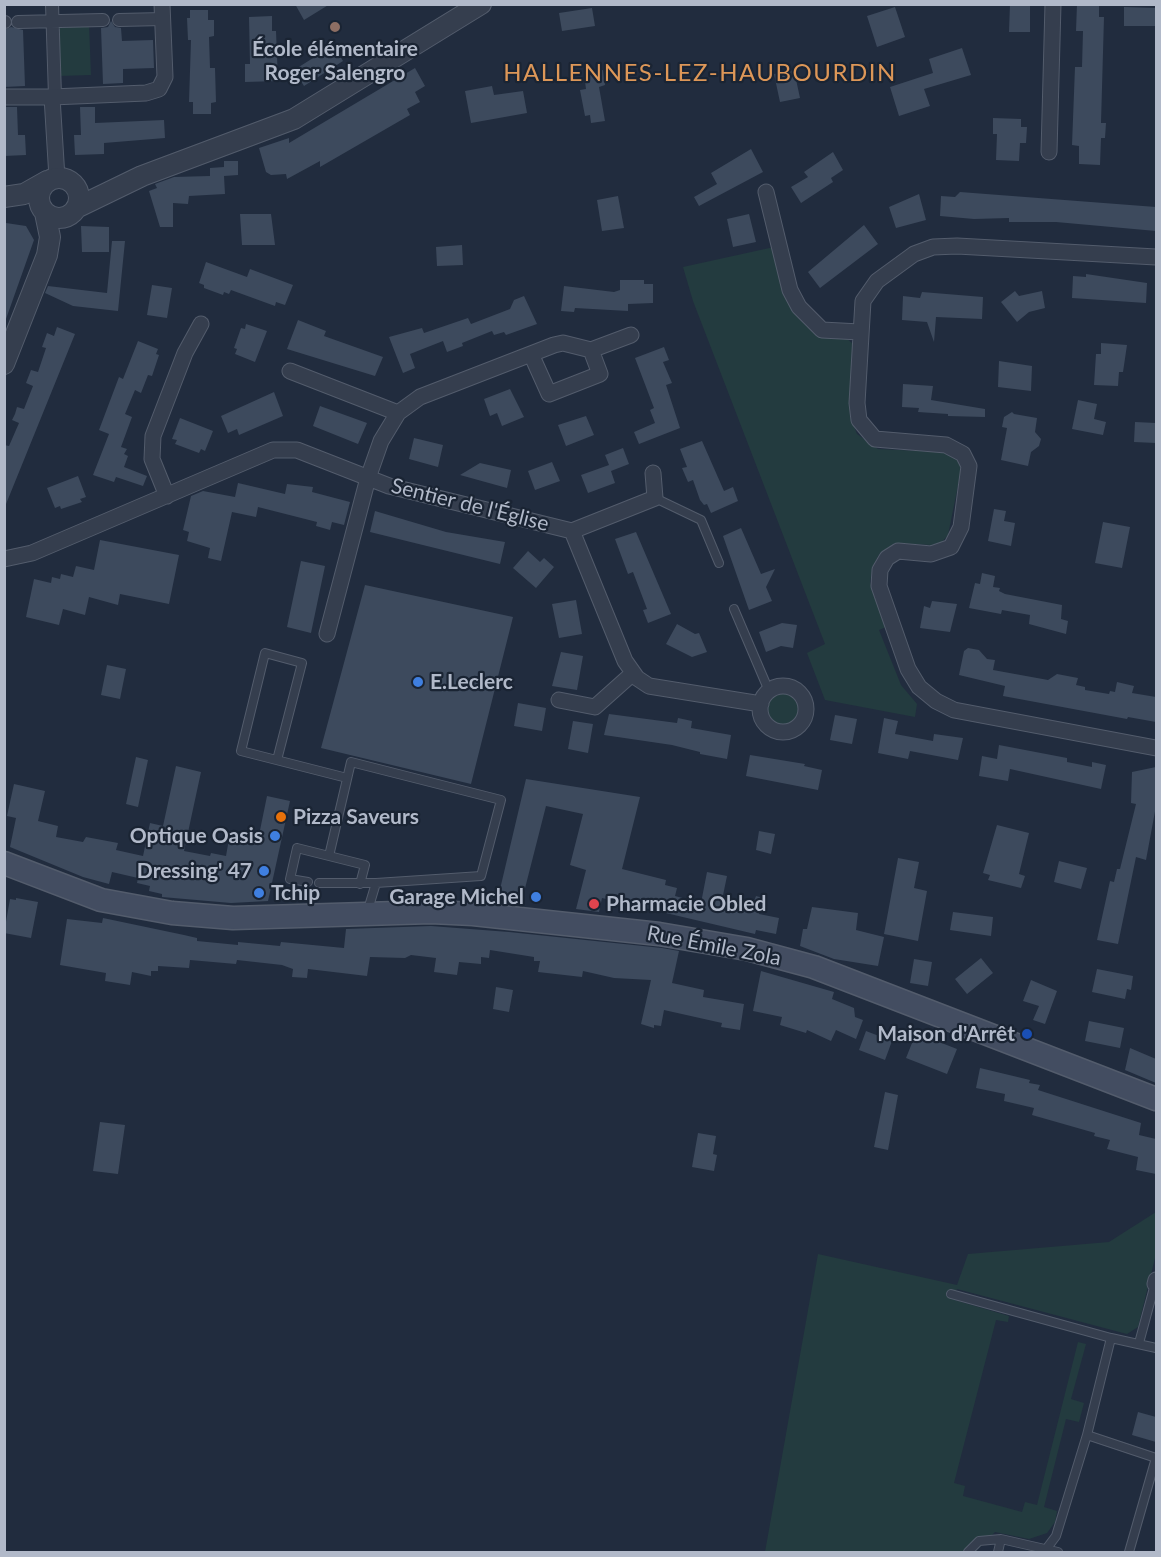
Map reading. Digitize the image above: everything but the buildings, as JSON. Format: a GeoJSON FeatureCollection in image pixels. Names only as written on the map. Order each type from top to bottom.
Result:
{"type":"FeatureCollection","features":[{"type":"Feature","properties":{"kind":"main road","name":"Rue Émile Zola"},"geometry":{"type":"LineString","coordinates":[[4,863],[91,897],[153,911],[233,918],[431,912],[497,916],[659,934],[747,949],[814,967],[1156,1099]]}},
{"type":"Feature","properties":{"kind":"street"},"geometry":{"type":"LineString","coordinates":[[52,4],[58,180]]}},
{"type":"Feature","properties":{"kind":"street"},"geometry":{"type":"LineString","coordinates":[[4,206],[44,212],[60,219],[142,176],[294,119],[481,4]]}},
{"type":"Feature","properties":{"kind":"street"},"geometry":{"type":"LineString","coordinates":[[1049,152],[1053,4]]}},
{"type":"Feature","properties":{"kind":"street"},"geometry":{"type":"LineString","coordinates":[[4,97],[146,93],[159,89],[165,77],[162,12],[119,20]]}},
{"type":"Feature","properties":{"kind":"street"},"geometry":{"type":"LineString","coordinates":[[18,22],[103,20]]}},
{"type":"Feature","properties":{"kind":"street"},"geometry":{"type":"LineString","coordinates":[[4,197],[24,194],[58,180],[89,184],[142,176]]}},
{"type":"Feature","properties":{"kind":"street"},"geometry":{"type":"LineString","coordinates":[[43,264],[74,211],[79,195],[58,180]]}},
{"type":"Feature","properties":{"kind":"street"},"geometry":{"type":"LineString","coordinates":[[4,364],[43,264],[50,237],[38,195],[58,180]]}},
{"type":"Feature","properties":{"kind":"street"},"geometry":{"type":"LineString","coordinates":[[766,192],[790,290],[799,308],[822,330],[861,332]]}},
{"type":"Feature","properties":{"kind":"street"},"geometry":{"type":"LineString","coordinates":[[1156,257],[933,247],[903,261],[871,288],[863,301],[857,412],[863,428],[882,441],[952,446],[963,454],[969,466],[961,527],[951,547],[938,553],[898,551],[887,558],[880,570],[879,586],[914,679],[927,695],[954,710],[1156,748]]}},
{"type":"Feature","properties":{"kind":"street"},"geometry":{"type":"LineString","coordinates":[[167,496],[152,459],[153,436],[185,353],[201,324]]}},
{"type":"Feature","properties":{"kind":"street"},"geometry":{"type":"LineString","coordinates":[[531,354],[549,394],[600,374],[591,350],[631,335]]}},
{"type":"Feature","properties":{"kind":"street","name":"Sentier de l'Église"},"geometry":{"type":"LineString","coordinates":[[327,634],[368,478],[381,441],[399,412],[420,397],[563,343],[591,350]]}},
{"type":"Feature","properties":{"kind":"street"},"geometry":{"type":"LineString","coordinates":[[290,371],[399,412]]}},
{"type":"Feature","properties":{"kind":"street","name":"Sentier de l'Église"},"geometry":{"type":"LineString","coordinates":[[4,559],[32,553],[282,449],[297,450],[402,490],[572,531],[655,498]]}},
{"type":"Feature","properties":{"kind":"street"},"geometry":{"type":"LineString","coordinates":[[653,472],[655,498]]}},
{"type":"Feature","properties":{"kind":"street","name":"Sentier de l'Église"},"geometry":{"type":"LineString","coordinates":[[572,531],[632,674]]}},
{"type":"Feature","properties":{"kind":"street"},"geometry":{"type":"LineString","coordinates":[[559,700],[595,707],[632,674],[649,686],[765,698]]}},
{"type":"Feature","properties":{"kind":"lane"},"geometry":{"type":"LineString","coordinates":[[655,498],[701,520],[719,563]]}},
{"type":"Feature","properties":{"kind":"lane"},"geometry":{"type":"LineString","coordinates":[[734,609],[765,698]]}},
{"type":"Feature","properties":{"kind":"lane"},"geometry":{"type":"LineString","coordinates":[[278,760],[302,663],[265,653],[241,750],[278,760],[347,778]]}},
{"type":"Feature","properties":{"kind":"lane"},"geometry":{"type":"LineString","coordinates":[[319,883],[360,884],[481,876],[501,800],[351,762],[329,856]]}},
{"type":"Feature","properties":{"kind":"lane"},"geometry":{"type":"LineString","coordinates":[[309,882],[290,879],[297,848],[365,864],[360,884]]}},
{"type":"Feature","properties":{"kind":"lane"},"geometry":{"type":"LineString","coordinates":[[367,914],[376,882]]}},
{"type":"Feature","properties":{"kind":"lane"},"geometry":{"type":"LineString","coordinates":[[1139,1343],[1156,1282]]}},
{"type":"Feature","properties":{"kind":"lane"},"geometry":{"type":"LineString","coordinates":[[951,1294],[1156,1348]]}},
{"type":"Feature","properties":{"kind":"lane"},"geometry":{"type":"LineString","coordinates":[[1044,1551],[1056,1536],[1087,1436],[1111,1338]]}},
{"type":"Feature","properties":{"kind":"lane"},"geometry":{"type":"LineString","coordinates":[[1087,1436],[1156,1458],[1129,1552]]}},
{"type":"Feature","properties":{"kind":"lane"},"geometry":{"type":"LineString","coordinates":[[998,1552],[1001,1539]]}},
{"type":"Feature","properties":{"kind":"lane"},"geometry":{"type":"LineString","coordinates":[[968,1552],[979,1541],[1001,1539],[1044,1551],[1058,1552]]}},
{"type":"Feature","properties":{"kind":"green space"},"geometry":{"type":"Polygon","coordinates":[[[89,24],[91,75],[58,76],[56,25],[89,24]]]}},
{"type":"Feature","properties":{"kind":"green space"},"geometry":{"type":"Polygon","coordinates":[[[774,247],[787,301],[806,326],[820,333],[845,337],[853,344],[850,416],[857,434],[878,449],[943,452],[951,454],[960,463],[961,471],[948,535],[942,542],[931,545],[895,543],[880,553],[873,566],[870,582],[886,627],[879,630],[901,685],[917,704],[915,717],[825,700],[807,653],[825,644],[693,301],[683,267],[774,247]]]}},
{"type":"Feature","properties":{"kind":"green space"},"geometry":{"type":"Polygon","coordinates":[[[783,691],[796,696],[801,709],[796,722],[783,727],[770,722],[765,709],[770,696],[783,691]]]}},
{"type":"Feature","properties":{"kind":"green space"},"geometry":{"type":"Polygon","coordinates":[[[1156,1212],[1156,1254],[1138,1327],[1127,1334],[957,1289],[951,1299],[1009,1316],[1008,1322],[996,1320],[954,1483],[965,1486],[963,1496],[1022,1512],[1025,1502],[1037,1505],[1078,1342],[1086,1344],[1071,1399],[1084,1403],[1079,1422],[1066,1419],[1044,1507],[1057,1511],[1055,1522],[1047,1533],[1029,1539],[995,1532],[975,1552],[765,1552],[818,1254],[957,1285],[968,1254],[1109,1242],[1156,1212]]]}},
{"type":"Feature","properties":{"kind":"place","name":"École élémentaire Roger Salengro"},"geometry":{"type":"Point","coordinates":[335,27]}},
{"type":"Feature","properties":{"kind":"place","name":"E.Leclerc"},"geometry":{"type":"Point","coordinates":[418,682]}},
{"type":"Feature","properties":{"kind":"place","name":"Pizza Saveurs"},"geometry":{"type":"Point","coordinates":[281,817]}},
{"type":"Feature","properties":{"kind":"place","name":"Optique Oasis"},"geometry":{"type":"Point","coordinates":[275,836]}},
{"type":"Feature","properties":{"kind":"place","name":"Dressing' 47"},"geometry":{"type":"Point","coordinates":[264,871]}},
{"type":"Feature","properties":{"kind":"place","name":"Tchip"},"geometry":{"type":"Point","coordinates":[259,893]}},
{"type":"Feature","properties":{"kind":"place","name":"Garage Michel"},"geometry":{"type":"Point","coordinates":[536,897]}},
{"type":"Feature","properties":{"kind":"place","name":"Pharmacie Obled"},"geometry":{"type":"Point","coordinates":[594,904]}},
{"type":"Feature","properties":{"kind":"place","name":"Maison d'Arrêt"},"geometry":{"type":"Point","coordinates":[1027,1034]}},
{"type":"Feature","properties":{"kind":"district","name":"HALLENNES-LEZ-HAUBOURDIN"},"geometry":{"type":"Point","coordinates":[700,73]}}]}
